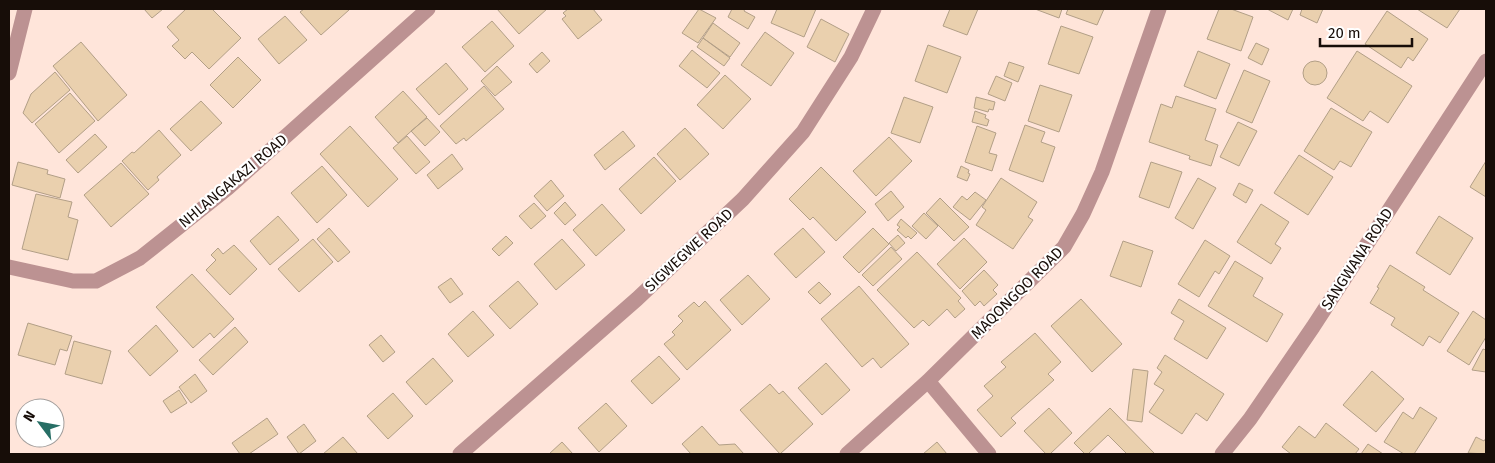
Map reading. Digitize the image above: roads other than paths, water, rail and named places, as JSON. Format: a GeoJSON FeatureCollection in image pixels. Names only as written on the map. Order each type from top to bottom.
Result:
{"type":"FeatureCollection","features":[{"type":"Feature","properties":{"kind":"street"},"geometry":{"type":"LineString","coordinates":[[9,73],[25,9]]}},
{"type":"Feature","properties":{"kind":"street","name":"NHLANGAKAZI ROAD"},"geometry":{"type":"LineString","coordinates":[[9,267],[73,281],[96,281],[140,258],[228,188],[428,9]]}},
{"type":"Feature","properties":{"kind":"street","name":"SIGWEGWE ROAD"},"geometry":{"type":"LineString","coordinates":[[460,454],[637,299],[743,199],[803,132],[851,57],[874,9]]}},
{"type":"Feature","properties":{"kind":"street","name":"MAQONGQO ROAD"},"geometry":{"type":"LineString","coordinates":[[848,454],[928,381],[1064,247],[1083,214],[1102,172],[1159,9]]}},
{"type":"Feature","properties":{"kind":"street","name":"SANGWANA ROAD"},"geometry":{"type":"LineString","coordinates":[[1222,454],[1250,419],[1313,327],[1486,61]]}},
{"type":"Feature","properties":{"kind":"street"},"geometry":{"type":"LineString","coordinates":[[928,381],[989,454]]}}]}
